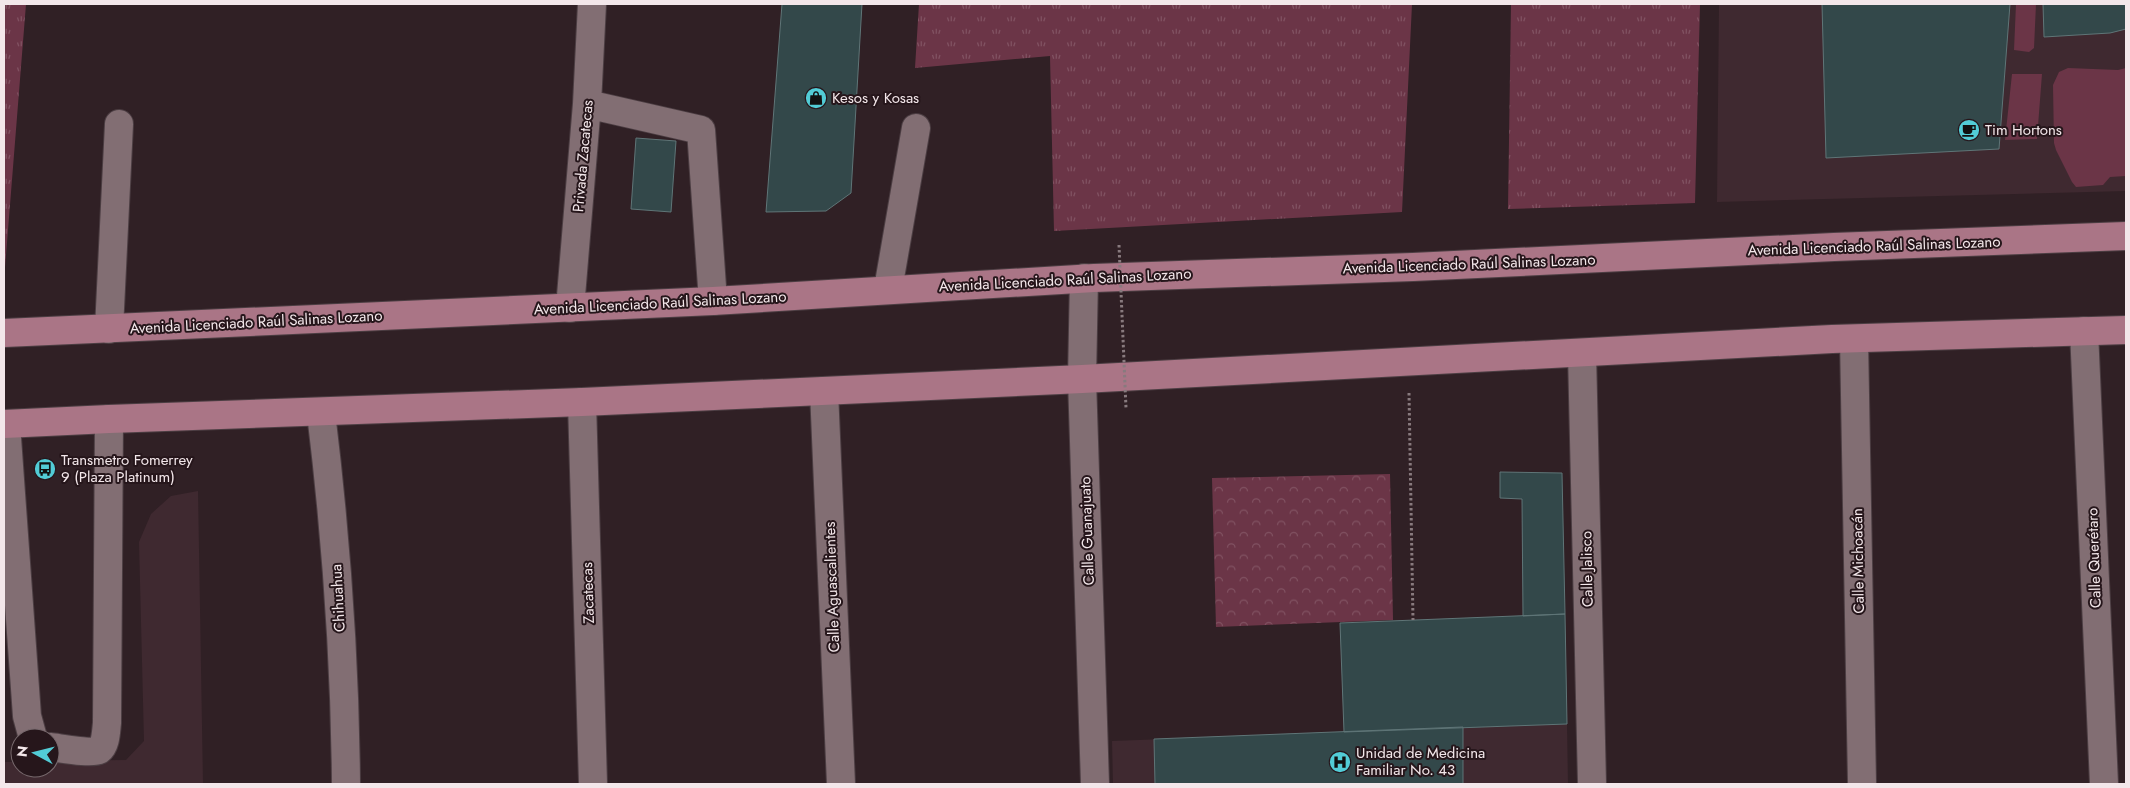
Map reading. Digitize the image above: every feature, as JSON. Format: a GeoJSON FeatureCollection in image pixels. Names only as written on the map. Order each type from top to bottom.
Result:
{"type":"FeatureCollection","features":[{"type":"Feature","properties":{"kind":"main road","name":"Avenida Licenciado Raúl Salinas Lozano"},"geometry":{"type":"LineString","coordinates":[[4,333],[714,301],[1084,278],[1413,267],[1834,247],[2126,236]]}},
{"type":"Feature","properties":{"kind":"main road"},"geometry":{"type":"LineString","coordinates":[[5,424],[582,402],[1082,379],[1854,339],[2126,330]]}},
{"type":"Feature","properties":{"kind":"street","name":"Privada Zacatecas"},"geometry":{"type":"LineString","coordinates":[[570,308],[587,104],[592,4]]}},
{"type":"Feature","properties":{"kind":"street"},"geometry":{"type":"LineString","coordinates":[[587,104],[701,130],[714,301]]}},
{"type":"Feature","properties":{"kind":"street"},"geometry":{"type":"LineString","coordinates":[[108,329],[119,124]]}},
{"type":"Feature","properties":{"kind":"street"},"geometry":{"type":"LineString","coordinates":[[888,289],[916,128]]}},
{"type":"Feature","properties":{"kind":"street","name":"Calle Guanajuato"},"geometry":{"type":"LineString","coordinates":[[1084,278],[1082,379],[1094,784]]}},
{"type":"Feature","properties":{"kind":"street","name":"Calle Querétaro"},"geometry":{"type":"LineString","coordinates":[[2084,331],[2104,784]]}},
{"type":"Feature","properties":{"kind":"street","name":"Calle Michoacán"},"geometry":{"type":"LineString","coordinates":[[1854,339],[1862,784]]}},
{"type":"Feature","properties":{"kind":"street","name":"Calle Jalisco"},"geometry":{"type":"LineString","coordinates":[[1582,353],[1592,784]]}},
{"type":"Feature","properties":{"kind":"street","name":"Calle Aguascalientes"},"geometry":{"type":"LineString","coordinates":[[824,391],[840,784]]}},
{"type":"Feature","properties":{"kind":"street","name":"Zacatecas"},"geometry":{"type":"LineString","coordinates":[[582,402],[594,784]]}},
{"type":"Feature","properties":{"kind":"street","name":"Chihuahua"},"geometry":{"type":"LineString","coordinates":[[321,413],[330,484],[336,568],[346,732],[346,784]]}},
{"type":"Feature","properties":{"kind":"street"},"geometry":{"type":"LineString","coordinates":[[60,748],[98,750],[105,737],[107,723],[109,419]]}},
{"type":"Feature","properties":{"kind":"street"},"geometry":{"type":"LineString","coordinates":[[5,424],[27,716],[30,728]]}},
{"type":"Feature","properties":{"kind":"path"},"geometry":{"type":"LineString","coordinates":[[1119,245],[1126,408]]}},
{"type":"Feature","properties":{"kind":"path"},"geometry":{"type":"LineString","coordinates":[[1408,362],[1413,620]]}},
{"type":"Feature","properties":{"kind":"shaded area"},"geometry":{"type":"Polygon","coordinates":[[[1719,4],[2126,4],[2126,191],[1717,202],[1719,4]]]}},
{"type":"Feature","properties":{"kind":"shaded area"},"geometry":{"type":"Polygon","coordinates":[[[198,491],[203,784],[4,784],[4,762],[10,762],[10,778],[60,778],[60,761],[126,760],[144,741],[139,542],[151,514],[171,496],[198,491]]]}},
{"type":"Feature","properties":{"kind":"shaded area","name":"Unidad de Medicina Familiar No. 43"},"geometry":{"type":"Polygon","coordinates":[[[1567,724],[1568,784],[1113,784],[1112,741],[1567,724]]]}},
{"type":"Feature","properties":{"kind":"green space"},"geometry":{"type":"Polygon","coordinates":[[[4,4],[26,4],[4,280],[4,4]]]}},
{"type":"Feature","properties":{"kind":"green space"},"geometry":{"type":"Polygon","coordinates":[[[919,4],[1412,4],[1402,212],[1054,231],[1050,56],[915,68],[919,4]]]}},
{"type":"Feature","properties":{"kind":"green space"},"geometry":{"type":"Polygon","coordinates":[[[1511,4],[1700,4],[1695,203],[1508,209],[1511,4]]]}},
{"type":"Feature","properties":{"kind":"green space"},"geometry":{"type":"Polygon","coordinates":[[[2016,4],[2036,4],[2034,48],[2029,52],[2014,50],[2016,4]]]}},
{"type":"Feature","properties":{"kind":"green space"},"geometry":{"type":"Polygon","coordinates":[[[2068,68],[2118,70],[2126,68],[2126,176],[2110,177],[2103,185],[2076,187],[2072,182],[2054,143],[2053,85],[2059,72],[2068,68]]]}},
{"type":"Feature","properties":{"kind":"green space"},"geometry":{"type":"Polygon","coordinates":[[[2012,74],[2042,74],[2037,139],[2005,140],[2012,74]]]}},
{"type":"Feature","properties":{"kind":"green space"},"geometry":{"type":"Polygon","coordinates":[[[1390,474],[1393,620],[1216,627],[1212,478],[1390,474]]]}},
{"type":"Feature","properties":{"kind":"building","name":"Kesos y Kosas"},"geometry":{"type":"Polygon","coordinates":[[[782,4],[862,4],[851,193],[826,211],[766,212],[782,4]]]}},
{"type":"Feature","properties":{"kind":"building"},"geometry":{"type":"Polygon","coordinates":[[[1822,4],[2010,4],[1999,149],[1826,158],[1822,4]]]}},
{"type":"Feature","properties":{"kind":"building"},"geometry":{"type":"Polygon","coordinates":[[[2043,4],[2126,4],[2126,29],[2110,33],[2044,37],[2043,4]]]}},
{"type":"Feature","properties":{"kind":"building"},"geometry":{"type":"Polygon","coordinates":[[[636,138],[676,141],[671,212],[631,209],[636,138]]]}},
{"type":"Feature","properties":{"kind":"building"},"geometry":{"type":"Polygon","coordinates":[[[1500,472],[1562,473],[1565,614],[1523,616],[1522,499],[1500,498],[1500,472]]]}},
{"type":"Feature","properties":{"kind":"building"},"geometry":{"type":"Polygon","coordinates":[[[1565,614],[1567,724],[1344,732],[1340,623],[1565,614]]]}},
{"type":"Feature","properties":{"kind":"building","name":"Unidad de Medicina Familiar No. 43"},"geometry":{"type":"Polygon","coordinates":[[[1463,727],[1463,784],[1155,784],[1154,739],[1463,727]]]}},
{"type":"Feature","properties":{"kind":"place","name":"Kesos y Kosas"},"geometry":{"type":"Point","coordinates":[816,98]}},
{"type":"Feature","properties":{"kind":"place","name":"Tim Hortons"},"geometry":{"type":"Point","coordinates":[1969,130]}},
{"type":"Feature","properties":{"kind":"place","name":"Transmetro Fomerrey 9 (Plaza Platinum)"},"geometry":{"type":"Point","coordinates":[45,469]}},
{"type":"Feature","properties":{"kind":"place","name":"Unidad de Medicina Familiar No. 43"},"geometry":{"type":"Point","coordinates":[1340,762]}}]}
